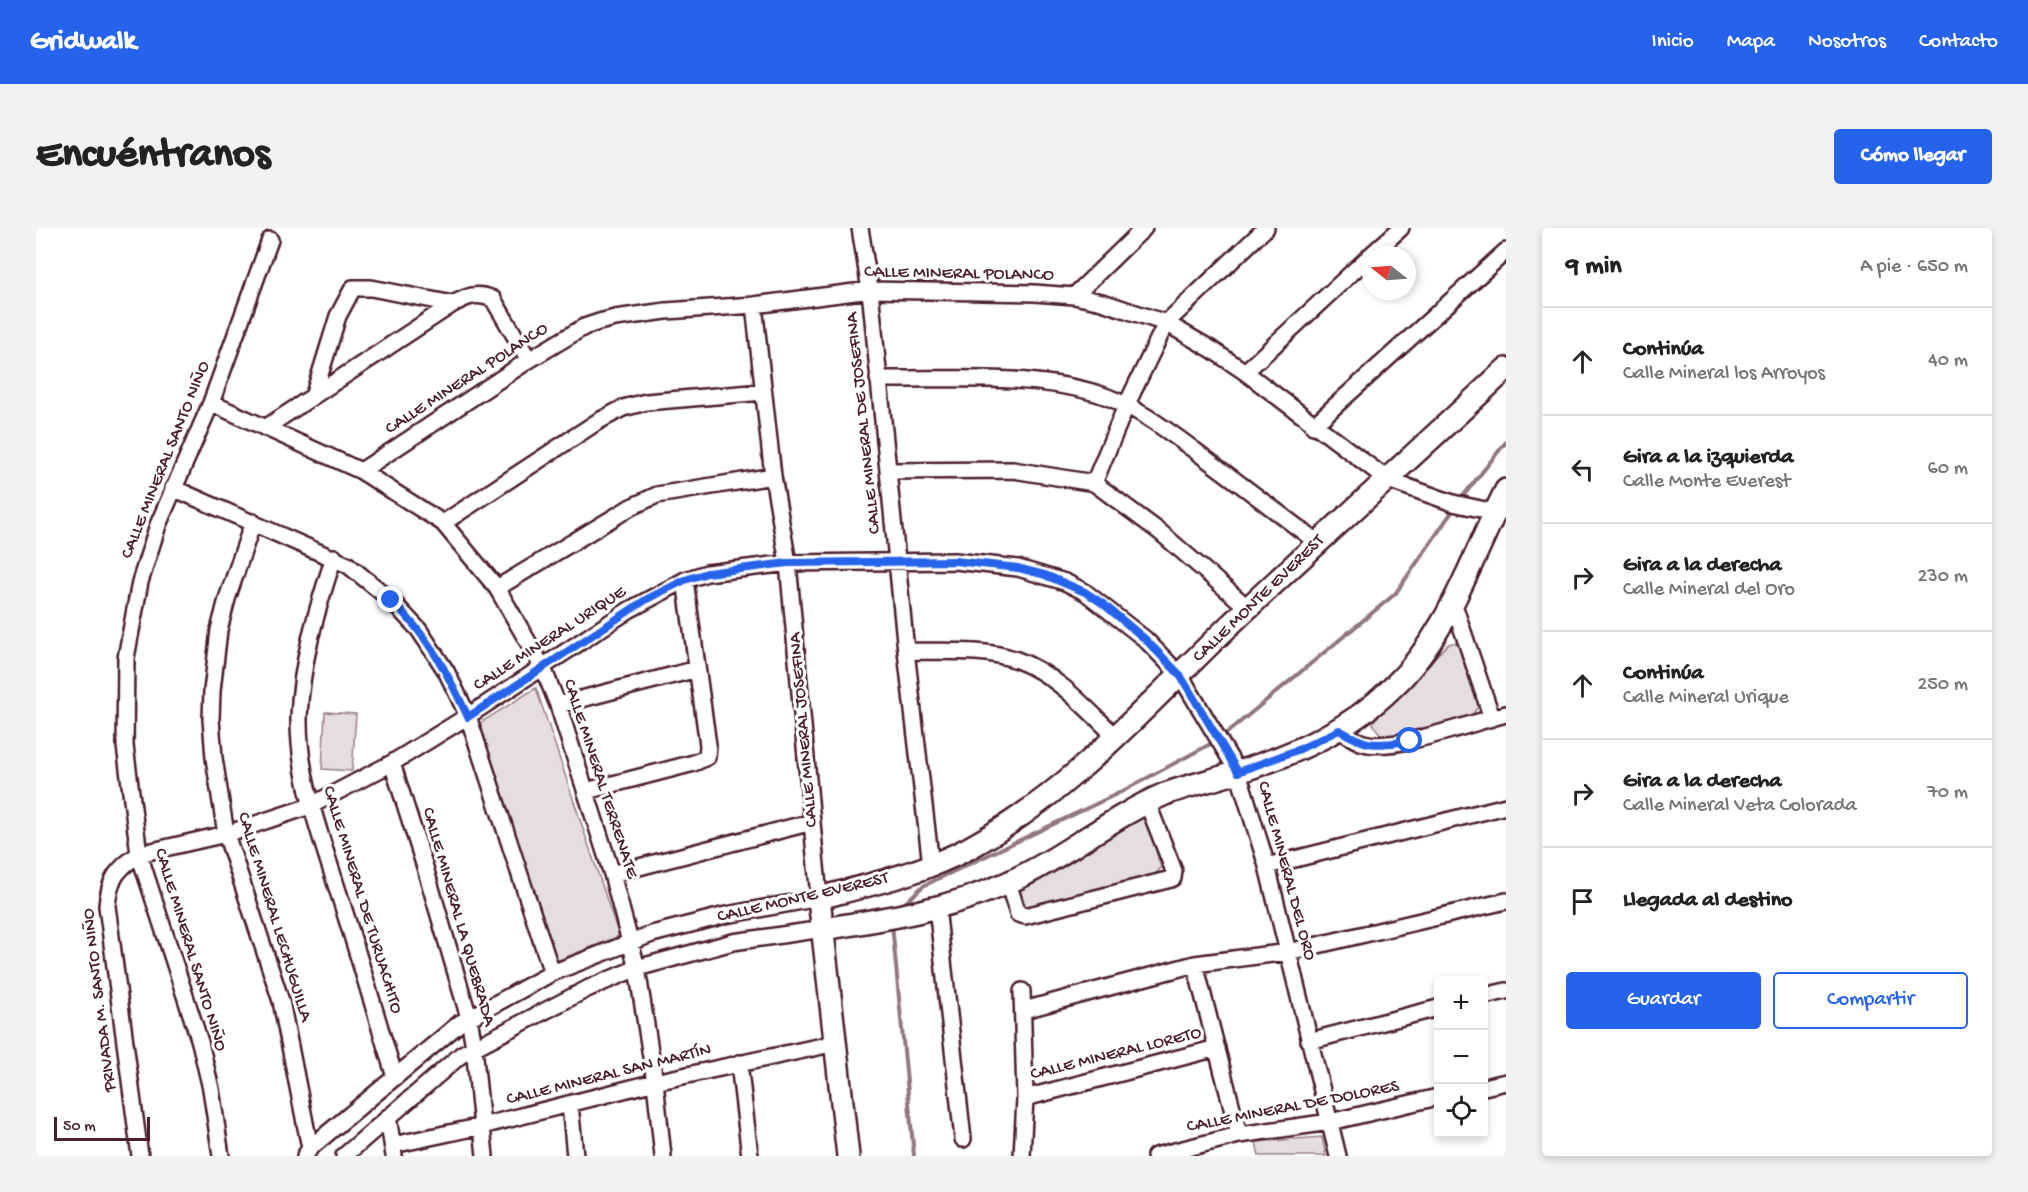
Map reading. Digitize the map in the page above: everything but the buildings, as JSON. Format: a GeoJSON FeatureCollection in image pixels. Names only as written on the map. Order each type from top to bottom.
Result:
{"type":"FeatureCollection","features":[{"type":"Feature","properties":{"kind":"street","name":"CALLE MINERAL DE JOSEFINA"},"geometry":{"type":"LineString","coordinates":[[860,228],[870,290],[906,651],[931,865]]}},
{"type":"Feature","properties":{"kind":"street"},"geometry":{"type":"LineString","coordinates":[[1074,296],[1144,228]]}},
{"type":"Feature","properties":{"kind":"street"},"geometry":{"type":"LineString","coordinates":[[1094,483],[1126,406],[1166,323],[1266,228]]}},
{"type":"Feature","properties":{"kind":"street"},"geometry":{"type":"LineString","coordinates":[[1381,246],[1401,228]]}},
{"type":"Feature","properties":{"kind":"street","name":"CALLE MINERAL SANTO NIÑO"},"geometry":{"type":"LineString","coordinates":[[221,1156],[211,1089],[200,1042],[139,854],[125,746],[126,658],[140,582],[158,525],[211,403],[270,240]]}},
{"type":"Feature","properties":{"kind":"street"},"geometry":{"type":"LineString","coordinates":[[1313,426],[1506,251]]}},
{"type":"Feature","properties":{"kind":"street"},"geometry":{"type":"LineString","coordinates":[[1245,372],[1362,263]]}},
{"type":"Feature","properties":{"kind":"street"},"geometry":{"type":"LineString","coordinates":[[314,394],[338,315],[353,288],[371,288],[453,304]]}},
{"type":"Feature","properties":{"kind":"street","name":"CALLE MINERAL POLANCO"},"geometry":{"type":"LineString","coordinates":[[362,471],[529,360],[584,327],[615,318],[666,311],[754,305],[870,290],[1034,293],[1074,296],[1101,302],[1166,323],[1245,372],[1313,426],[1388,480],[1457,504],[1500,512]]}},
{"type":"Feature","properties":{"kind":"street"},"geometry":{"type":"LineString","coordinates":[[265,428],[471,294],[493,299],[529,360]]}},
{"type":"Feature","properties":{"kind":"street","name":"CALLE MINERAL JOSEFINA"},"geometry":{"type":"LineString","coordinates":[[754,305],[773,476],[788,563],[819,898],[848,1156]]}},
{"type":"Feature","properties":{"kind":"street","name":"CALLE MONTE EVEREST"},"geometry":{"type":"LineString","coordinates":[[307,1152],[469,1018],[552,973],[652,934],[726,915],[819,898],[885,881],[968,849],[1017,819],[1058,790],[1116,737],[1248,608],[1506,369]]}},
{"type":"Feature","properties":{"kind":"street"},"geometry":{"type":"LineString","coordinates":[[878,379],[998,380],[1056,385],[1097,393],[1126,406],[1178,438],[1318,543]]}},
{"type":"Feature","properties":{"kind":"street"},"geometry":{"type":"LineString","coordinates":[[443,523],[597,422],[623,408],[667,399],[764,392]]}},
{"type":"Feature","properties":{"kind":"street","name":"CALLE MINERAL TERRENATE"},"geometry":{"type":"LineString","coordinates":[[211,403],[362,471],[443,523],[497,588],[543,668],[558,705],[612,874],[637,968],[655,1082],[663,1156]]}},
{"type":"Feature","properties":{"kind":"street"},"geometry":{"type":"LineString","coordinates":[[889,471],[1013,470],[1094,483],[1160,532],[1248,608]]}},
{"type":"Feature","properties":{"kind":"street"},"geometry":{"type":"LineString","coordinates":[[497,588],[631,507],[657,495],[773,476]]}},
{"type":"Feature","properties":{"kind":"street"},"geometry":{"type":"LineString","coordinates":[[173,488],[348,565],[377,587],[419,630],[446,671],[468,717],[552,973]]}},
{"type":"Feature","properties":{"kind":"street","name":"CALLE MONTE EVEREST"},"geometry":{"type":"LineString","coordinates":[[344,1156],[462,1054],[556,1004],[637,968],[733,942],[892,918],[937,908],[1008,883],[1147,802],[1300,749],[1339,730],[1376,703],[1427,648],[1500,512],[1506,489]]}},
{"type":"Feature","properties":{"kind":"street","name":"CALLE MINERAL LECHUGUILLA"},"geometry":{"type":"LineString","coordinates":[[253,522],[219,630],[212,691],[214,758],[226,834],[281,1000],[307,1152]]}},
{"type":"Feature","properties":{"kind":"street","name":"CALLE MINERAL DE TURUACHITO"},"geometry":{"type":"LineString","coordinates":[[334,557],[314,621],[303,675],[300,699],[301,750],[310,806],[395,1077]]}},
{"type":"Feature","properties":{"kind":"street","name":"CALLE MINERAL DEL ORO"},"geometry":{"type":"LineString","coordinates":[[897,562],[955,561],[995,565],[1018,568],[1065,582],[1102,603],[1145,639],[1180,675],[1238,772],[1267,866],[1338,1156]]}},
{"type":"Feature","properties":{"kind":"street","name":"CALLE MINERAL URIQUE"},"geometry":{"type":"LineString","coordinates":[[114,876],[139,854],[226,834],[310,806],[392,763],[468,717],[629,610],[685,580],[707,573],[788,563],[897,562]]}},
{"type":"Feature","properties":{"kind":"street"},"geometry":{"type":"LineString","coordinates":[[586,791],[694,763],[707,757],[708,745],[685,580]]}},
{"type":"Feature","properties":{"kind":"street"},"geometry":{"type":"LineString","coordinates":[[1339,730],[1364,743],[1376,745],[1410,741],[1499,716],[1453,602]]}},
{"type":"Feature","properties":{"kind":"street"},"geometry":{"type":"LineString","coordinates":[[906,651],[969,652],[1017,660],[1040,672],[1074,696],[1116,737]]}},
{"type":"Feature","properties":{"kind":"street"},"geometry":{"type":"LineString","coordinates":[[558,705],[697,669]]}},
{"type":"Feature","properties":{"kind":"street","name":"CALLE MINERAL LA QUEBRADA"},"geometry":{"type":"LineString","coordinates":[[392,763],[469,1018],[485,1156]]}},
{"type":"Feature","properties":{"kind":"street"},"geometry":{"type":"LineString","coordinates":[[1008,883],[1020,915],[1047,911],[1173,878],[1172,867],[1147,802]]}},
{"type":"Feature","properties":{"kind":"street"},"geometry":{"type":"LineString","coordinates":[[1267,866],[1506,806]]}},
{"type":"Feature","properties":{"kind":"street"},"geometry":{"type":"LineString","coordinates":[[612,874],[812,822]]}},
{"type":"Feature","properties":{"kind":"street","name":"PRIVADA M. SANTO NIÑO"},"geometry":{"type":"LineString","coordinates":[[114,876],[108,891],[107,906],[140,1156]]}},
{"type":"Feature","properties":{"kind":"street"},"geometry":{"type":"LineString","coordinates":[[1024,1010],[1195,964],[1288,952],[1506,901]]}},
{"type":"Feature","properties":{"kind":"street"},"geometry":{"type":"LineString","coordinates":[[937,908],[963,1139]]}},
{"type":"Feature","properties":{"kind":"street"},"geometry":{"type":"LineString","coordinates":[[1195,964],[1239,1135]]}},
{"type":"Feature","properties":{"kind":"street"},"geometry":{"type":"LineString","coordinates":[[1022,991],[1025,1098],[1022,1156]]}},
{"type":"Feature","properties":{"kind":"street"},"geometry":{"type":"LineString","coordinates":[[1488,995],[1506,991]]}},
{"type":"Feature","properties":{"kind":"street"},"geometry":{"type":"LineString","coordinates":[[1309,1041],[1434,1009]]}},
{"type":"Feature","properties":{"kind":"street","name":"CALLE MINERAL SAN MARTÍN"},"geometry":{"type":"LineString","coordinates":[[393,1150],[655,1082],[836,1043]]}},
{"type":"Feature","properties":{"kind":"street","name":"CALLE MINERAL LORETO"},"geometry":{"type":"LineString","coordinates":[[1025,1098],[1217,1048]]}},
{"type":"Feature","properties":{"kind":"street"},"geometry":{"type":"LineString","coordinates":[[739,1063],[750,1156]]}},
{"type":"Feature","properties":{"kind":"street"},"geometry":{"type":"LineString","coordinates":[[1488,1086],[1506,1082]]}},
{"type":"Feature","properties":{"kind":"street","name":"CALLE MINERAL DE DOLORES"},"geometry":{"type":"LineString","coordinates":[[1155,1156],[1171,1154],[1239,1135],[1330,1122],[1434,1098]]}},
{"type":"Feature","properties":{"kind":"street"},"geometry":{"type":"LineString","coordinates":[[570,1104],[575,1156]]}},
{"type":"Feature","properties":{"kind":"street"},"geometry":{"type":"LineString","coordinates":[[388,1117],[393,1150]]}},
{"type":"Feature","properties":{"kind":"shaded area"},"geometry":{"type":"Polygon","coordinates":[[[1459,642],[1468,652],[1478,707],[1471,716],[1391,736],[1380,734],[1373,724],[1376,717],[1448,644],[1459,642]]]}},
{"type":"Feature","properties":{"kind":"shaded area"},"geometry":{"type":"Polygon","coordinates":[[[536,688],[619,936],[556,961],[480,723],[536,688]]]}},
{"type":"Feature","properties":{"kind":"shaded area"},"geometry":{"type":"Polygon","coordinates":[[[325,712],[356,714],[352,771],[322,769],[325,712]]]}},
{"type":"Feature","properties":{"kind":"shaded area"},"geometry":{"type":"Polygon","coordinates":[[[1141,818],[1147,820],[1161,868],[1153,876],[1029,907],[1021,903],[1017,895],[1020,887],[1141,818]]]}},
{"type":"Feature","properties":{"kind":"shaded area"},"geometry":{"type":"Polygon","coordinates":[[[1322,1137],[1326,1156],[1259,1156],[1256,1142],[1322,1137]]]}},
{"type":"Feature","properties":{"kind":"waterway"},"geometry":{"type":"LineString","coordinates":[[1460,500],[1506,442]]}},
{"type":"Feature","properties":{"kind":"waterway"},"geometry":{"type":"LineString","coordinates":[[1222,737],[1395,594],[1454,509]]}},
{"type":"Feature","properties":{"kind":"waterway"},"geometry":{"type":"LineString","coordinates":[[902,906],[923,886],[1121,792],[1216,741]]}},
{"type":"Feature","properties":{"kind":"waterway"},"geometry":{"type":"LineString","coordinates":[[892,924],[914,1156]]}},
{"type":"Feature","properties":{"kind":"route"},"geometry":{"type":"LineString","coordinates":[[391,600],[407,615],[434,649],[468,717],[647,599],[685,580],[707,573],[788,563],[955,561],[1018,568],[1065,582],[1085,592],[1102,603],[1145,639],[1180,675],[1238,772],[1300,749],[1339,730],[1364,743],[1376,745],[1410,741]]}}]}
